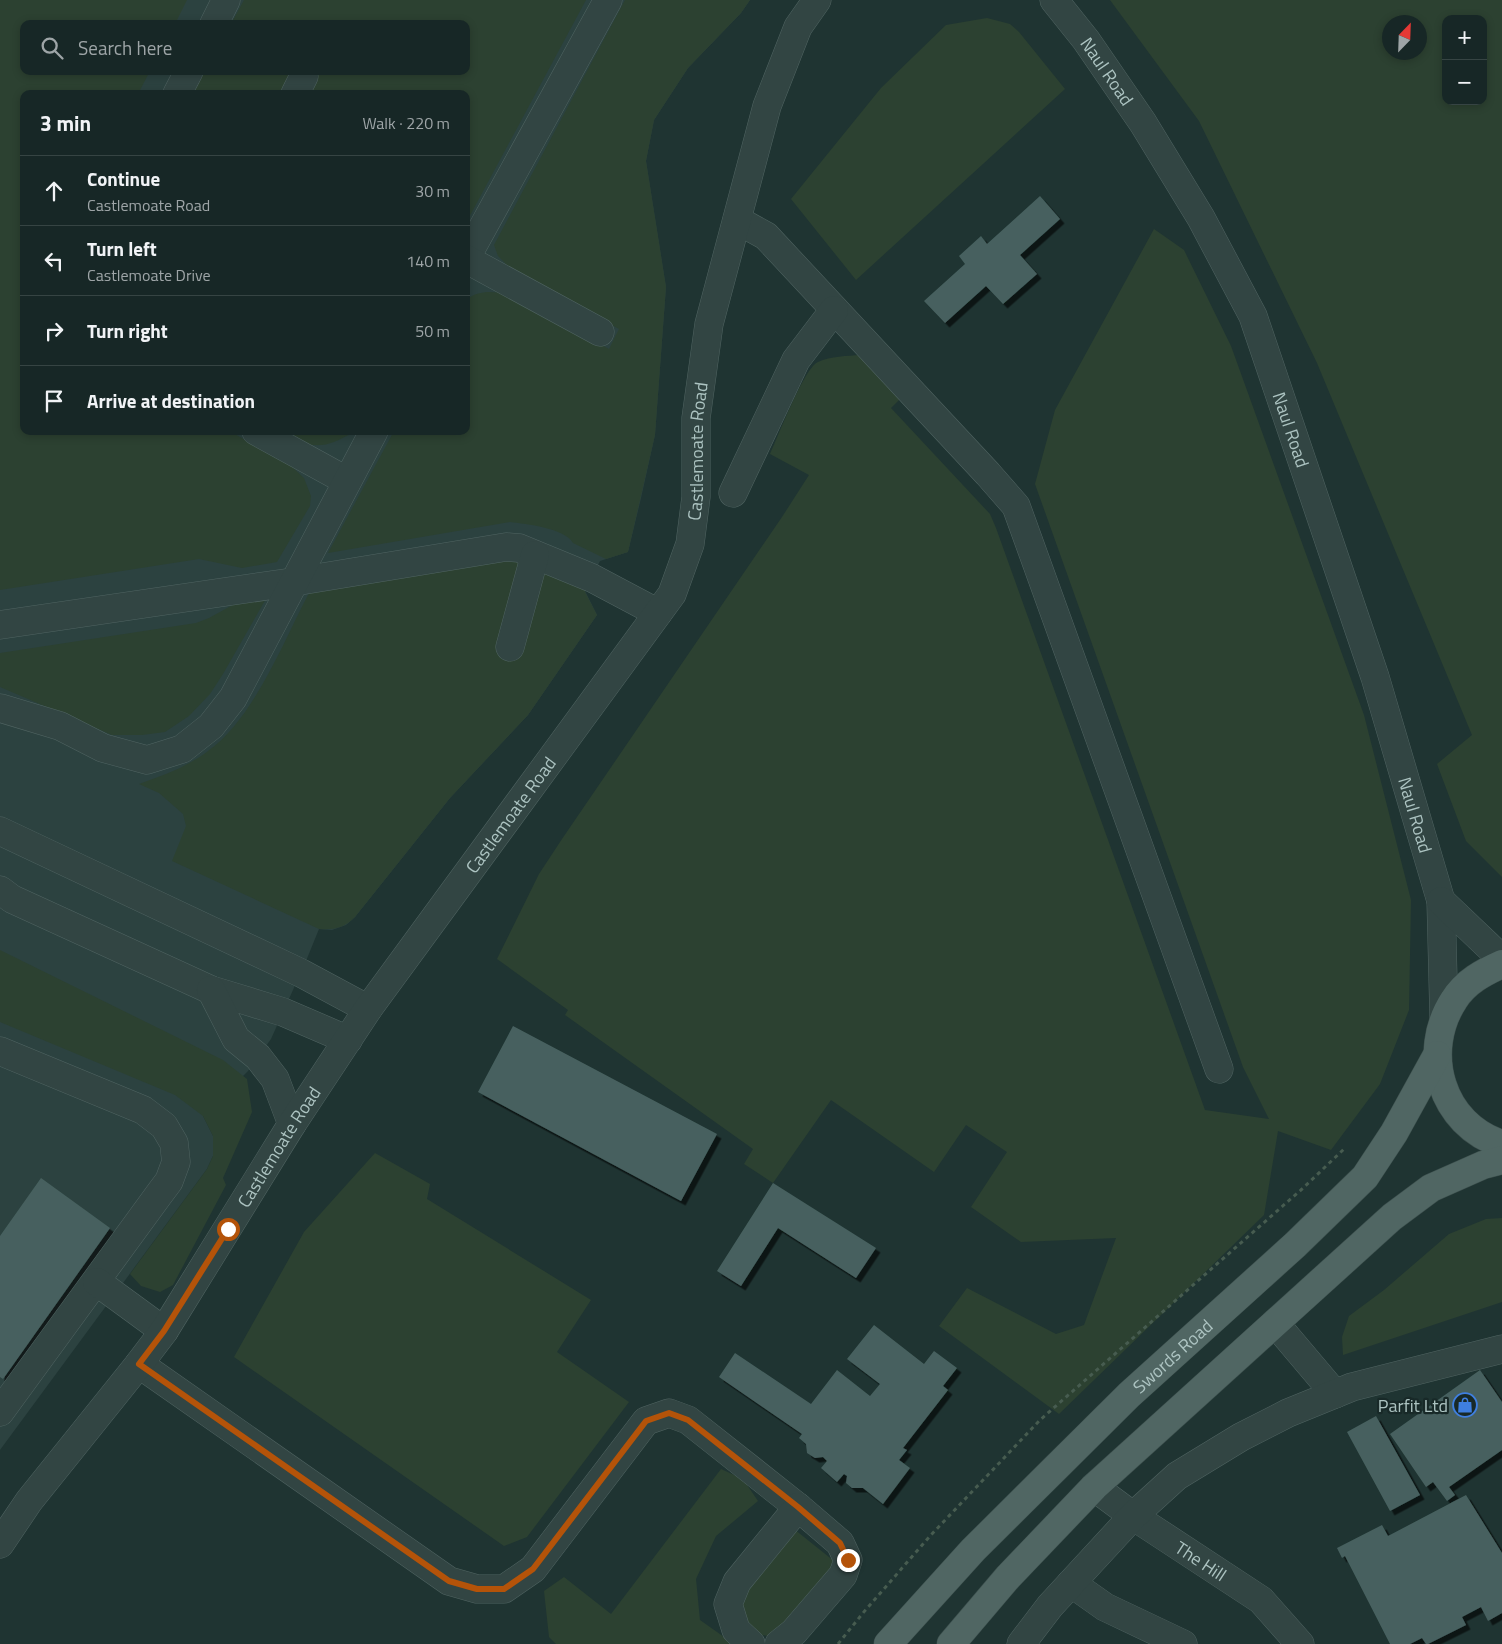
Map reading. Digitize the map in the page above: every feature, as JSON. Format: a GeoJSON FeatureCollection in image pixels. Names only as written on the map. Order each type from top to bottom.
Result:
{"type":"FeatureCollection","features":[{"type":"Feature","properties":{"kind":"main road"},"geometry":{"type":"LineString","coordinates":[[1502,964],[1478,975],[1455,998],[1444,1018],[1438,1036],[1437,1055],[1440,1080],[1448,1099],[1462,1119],[1490,1140],[1502,1144]]}},
{"type":"Feature","properties":{"kind":"main road","name":"Swords Road"},"geometry":{"type":"LineString","coordinates":[[888,1644],[973,1550],[1129,1395],[1295,1245],[1365,1177],[1394,1133],[1437,1055]]}},
{"type":"Feature","properties":{"kind":"main road"},"geometry":{"type":"LineString","coordinates":[[951,1644],[1008,1577],[1094,1487],[1392,1217],[1431,1188],[1483,1165],[1502,1160]]}},
{"type":"Feature","properties":{"kind":"street"},"geometry":{"type":"LineString","coordinates":[[216,20],[226,0]]}},
{"type":"Feature","properties":{"kind":"street"},"geometry":{"type":"LineString","coordinates":[[470,251],[608,0]]}},
{"type":"Feature","properties":{"kind":"street","name":"Castlemoate Road"},"geometry":{"type":"LineString","coordinates":[[0,1544],[29,1501],[164,1331],[292,1124],[368,1009],[672,594],[690,544],[696,497],[696,418],[709,324],[767,106],[798,27],[817,0]]}},
{"type":"Feature","properties":{"kind":"street","name":"Naul Road"},"geometry":{"type":"LineString","coordinates":[[1054,0],[1086,40],[1143,123],[1201,218],[1253,316],[1375,677],[1441,901],[1444,1018]]}},
{"type":"Feature","properties":{"kind":"street"},"geometry":{"type":"LineString","coordinates":[[179,90],[187,75]]}},
{"type":"Feature","properties":{"kind":"street"},"geometry":{"type":"LineString","coordinates":[[737,220],[766,236],[1016,506],[1219,1069]]}},
{"type":"Feature","properties":{"kind":"street"},"geometry":{"type":"LineString","coordinates":[[470,260],[600,332]]}},
{"type":"Feature","properties":{"kind":"street"},"geometry":{"type":"LineString","coordinates":[[733,493],[796,360],[834,310]]}},
{"type":"Feature","properties":{"kind":"street"},"geometry":{"type":"LineString","coordinates":[[263,435],[347,481]]}},
{"type":"Feature","properties":{"kind":"street"},"geometry":{"type":"LineString","coordinates":[[0,708],[60,726],[103,748],[147,760],[182,749],[211,726],[233,698],[372,435]]}},
{"type":"Feature","properties":{"kind":"street"},"geometry":{"type":"LineString","coordinates":[[0,625],[293,582],[506,547],[519,548],[592,578],[658,613]]}},
{"type":"Feature","properties":{"kind":"street"},"geometry":{"type":"LineString","coordinates":[[510,647],[535,554]]}},
{"type":"Feature","properties":{"kind":"street"},"geometry":{"type":"LineString","coordinates":[[0,831],[301,973],[368,1009]]}},
{"type":"Feature","properties":{"kind":"street"},"geometry":{"type":"LineString","coordinates":[[4,897],[211,990],[283,1012],[348,1040]]}},
{"type":"Feature","properties":{"kind":"street"},"geometry":{"type":"LineString","coordinates":[[1441,901],[1502,959]]}},
{"type":"Feature","properties":{"kind":"street"},"geometry":{"type":"LineString","coordinates":[[211,990],[236,1038],[258,1057],[275,1079],[292,1124]]}},
{"type":"Feature","properties":{"kind":"street"},"geometry":{"type":"LineString","coordinates":[[0,1051],[143,1110],[164,1126],[174,1143],[176,1162],[169,1181],[97,1282],[0,1412]]}},
{"type":"Feature","properties":{"kind":"street"},"geometry":{"type":"LineString","coordinates":[[97,1282],[164,1331]]}},
{"type":"Feature","properties":{"kind":"street"},"geometry":{"type":"LineString","coordinates":[[1275,1323],[1334,1394]]}},
{"type":"Feature","properties":{"kind":"street"},"geometry":{"type":"LineString","coordinates":[[1021,1644],[1050,1606],[1133,1516],[1177,1476],[1233,1442],[1288,1413],[1334,1394],[1352,1387],[1502,1348]]}},
{"type":"Feature","properties":{"kind":"street"},"geometry":{"type":"LineString","coordinates":[[139,1364],[449,1581],[477,1589],[504,1589],[533,1569],[646,1421],[669,1413],[688,1420],[798,1507],[840,1543],[848,1560],[843,1575],[794,1632],[778,1644]]}},
{"type":"Feature","properties":{"kind":"street","name":"The Hill"},"geometry":{"type":"LineString","coordinates":[[1094,1487],[1133,1516],[1261,1600],[1300,1644]]}},
{"type":"Feature","properties":{"kind":"street"},"geometry":{"type":"LineString","coordinates":[[751,1644],[736,1630],[728,1604],[737,1582],[798,1507]]}},
{"type":"Feature","properties":{"kind":"street"},"geometry":{"type":"LineString","coordinates":[[1071,1583],[1105,1607],[1183,1644]]}},
{"type":"Feature","properties":{"kind":"path"},"geometry":{"type":"LineString","coordinates":[[838,1644],[930,1536],[1040,1420],[1302,1189],[1347,1146]]}},
{"type":"Feature","properties":{"kind":"path"},"geometry":{"type":"LineString","coordinates":[[863,1613],[868,1618]]}},
{"type":"Feature","properties":{"kind":"shaded area"},"geometry":{"type":"Polygon","coordinates":[[[0,0],[750,0],[741,13],[688,68],[654,120],[646,161],[666,287],[655,435],[628,552],[600,561],[585,591],[597,615],[528,715],[450,798],[355,917],[346,925],[332,930],[319,929],[271,1039],[248,1071],[203,1116],[213,1136],[213,1156],[207,1169],[0,1450],[0,0]]]}},
{"type":"Feature","properties":{"kind":"green space"},"geometry":{"type":"Polygon","coordinates":[[[0,0],[187,0],[177,20],[20,20],[20,75],[148,75],[140,90],[20,90],[20,435],[236,435],[289,464],[304,478],[311,496],[310,506],[277,562],[242,568],[199,559],[0,590],[0,0]]]}},
{"type":"Feature","properties":{"kind":"green space"},"geometry":{"type":"Polygon","coordinates":[[[244,0],[586,0],[470,216],[470,90],[308,90],[298,75],[470,75],[470,20],[233,20],[244,0]]]}},
{"type":"Feature","properties":{"kind":"green space"},"geometry":{"type":"Polygon","coordinates":[[[625,0],[750,0],[741,13],[688,68],[654,120],[646,161],[666,287],[655,435],[628,552],[606,559],[573,543],[569,538],[554,530],[510,522],[328,553],[392,435],[470,435],[470,298],[475,294],[485,292],[507,294],[609,349],[619,329],[516,274],[498,256],[494,245],[625,0]]]}},
{"type":"Feature","properties":{"kind":"green space"},"geometry":{"type":"Polygon","coordinates":[[[1110,0],[1502,0],[1502,877],[1466,841],[1437,764],[1472,735],[1317,363],[1199,121],[1110,0]]]}},
{"type":"Feature","properties":{"kind":"green space"},"geometry":{"type":"Polygon","coordinates":[[[987,18],[1010,24],[1019,32],[1065,89],[856,280],[791,199],[881,88],[946,25],[987,18]]]}},
{"type":"Feature","properties":{"kind":"green space"},"geometry":{"type":"Polygon","coordinates":[[[203,75],[293,75],[285,90],[195,90],[203,75]]]}},
{"type":"Feature","properties":{"kind":"green space"},"geometry":{"type":"Polygon","coordinates":[[[1154,229],[1184,250],[1231,346],[1364,715],[1411,900],[1409,1010],[1380,1084],[1331,1150],[1278,1131],[1264,1215],[1059,1414],[939,1326],[967,1288],[1056,1334],[1084,1325],[1116,1238],[1021,1242],[971,1207],[1007,1152],[966,1125],[934,1172],[831,1100],[773,1183],[744,1164],[753,1149],[565,1015],[568,1010],[497,959],[539,874],[809,475],[770,454],[799,389],[812,367],[823,360],[861,355],[902,397],[891,408],[990,514],[1205,1110],[1269,1119],[1243,1067],[1035,484],[1055,410],[1154,229]]]}},
{"type":"Feature","properties":{"kind":"green space"},"geometry":{"type":"Polygon","coordinates":[[[285,435],[348,435],[325,445],[308,444],[285,435]]]}},
{"type":"Feature","properties":{"kind":"green space"},"geometry":{"type":"Polygon","coordinates":[[[502,560],[518,561],[588,584],[585,592],[597,615],[528,715],[450,798],[355,917],[347,924],[338,927],[319,929],[172,861],[186,826],[183,814],[159,793],[139,784],[192,762],[224,737],[253,701],[308,595],[316,588],[502,560]]]}},
{"type":"Feature","properties":{"kind":"green space"},"geometry":{"type":"Polygon","coordinates":[[[267,597],[210,694],[189,716],[165,732],[142,735],[112,735],[0,687],[0,653],[196,623],[238,602],[267,597]]]}},
{"type":"Feature","properties":{"kind":"green space"},"geometry":{"type":"Polygon","coordinates":[[[0,950],[223,1060],[247,1079],[252,1112],[223,1178],[226,1185],[173,1285],[160,1292],[141,1286],[130,1274],[207,1169],[213,1156],[213,1136],[203,1116],[175,1095],[0,1022],[0,950]]]}},
{"type":"Feature","properties":{"kind":"green space"},"geometry":{"type":"Polygon","coordinates":[[[375,1153],[430,1184],[427,1199],[591,1300],[557,1352],[629,1402],[527,1537],[504,1546],[234,1357],[304,1232],[375,1153]]]}},
{"type":"Feature","properties":{"kind":"green space"},"geometry":{"type":"Polygon","coordinates":[[[1502,1218],[1502,1302],[1343,1355],[1342,1337],[1349,1316],[1384,1290],[1449,1234],[1486,1219],[1502,1218]]]}},
{"type":"Feature","properties":{"kind":"green space"},"geometry":{"type":"Polygon","coordinates":[[[721,1469],[743,1479],[758,1501],[716,1536],[696,1579],[700,1620],[734,1644],[556,1644],[549,1637],[544,1591],[564,1577],[611,1614],[721,1469]]]}},
{"type":"Feature","properties":{"kind":"green space"},"geometry":{"type":"Polygon","coordinates":[[[794,1529],[834,1561],[832,1573],[779,1638],[756,1634],[740,1615],[747,1590],[794,1529]]]}},
{"type":"Feature","properties":{"kind":"building"},"geometry":{"type":"Polygon","coordinates":[[[1040,196],[1060,219],[1020,255],[1037,274],[1003,304],[986,286],[945,323],[924,301],[965,264],[959,256],[981,236],[987,244],[1040,196]]]}},
{"type":"Feature","properties":{"kind":"building"},"geometry":{"type":"Polygon","coordinates":[[[513,1026],[717,1134],[681,1201],[478,1092],[513,1026]]]}},
{"type":"Feature","properties":{"kind":"building"},"geometry":{"type":"Polygon","coordinates":[[[41,1178],[110,1228],[3,1379],[0,1377],[0,1236],[41,1178]]]}},
{"type":"Feature","properties":{"kind":"building"},"geometry":{"type":"Polygon","coordinates":[[[773,1183],[876,1248],[856,1278],[778,1228],[741,1286],[717,1271],[773,1183]]]}},
{"type":"Feature","properties":{"kind":"building"},"geometry":{"type":"Polygon","coordinates":[[[874,1325],[924,1364],[934,1351],[957,1368],[943,1386],[948,1390],[903,1448],[907,1450],[899,1460],[910,1468],[883,1504],[863,1488],[852,1488],[846,1483],[847,1476],[844,1474],[837,1482],[821,1468],[827,1461],[823,1457],[815,1458],[807,1453],[806,1444],[799,1438],[802,1434],[719,1377],[735,1353],[811,1404],[837,1370],[870,1396],[880,1384],[847,1359],[874,1325]]]}},
{"type":"Feature","properties":{"kind":"building"},"geometry":{"type":"Polygon","coordinates":[[[1480,1370],[1502,1402],[1502,1450],[1449,1487],[1455,1495],[1447,1501],[1433,1482],[1426,1487],[1390,1434],[1480,1370]]]}},
{"type":"Feature","properties":{"kind":"building"},"geometry":{"type":"Polygon","coordinates":[[[1376,1416],[1420,1495],[1390,1511],[1347,1432],[1376,1416]]]}},
{"type":"Feature","properties":{"kind":"building"},"geometry":{"type":"Polygon","coordinates":[[[1466,1495],[1502,1553],[1502,1613],[1488,1621],[1481,1607],[1462,1617],[1466,1625],[1428,1644],[1422,1638],[1410,1644],[1390,1644],[1345,1556],[1342,1558],[1337,1548],[1382,1525],[1388,1536],[1466,1495]]]}},
{"type":"Feature","properties":{"kind":"place","name":"Parfit Ltd"},"geometry":{"type":"Point","coordinates":[1465,1405]}},
{"type":"Feature","properties":{"kind":"route"},"geometry":{"type":"LineString","coordinates":[[228,1229],[164,1331],[139,1364],[449,1581],[477,1589],[504,1589],[533,1569],[646,1421],[669,1413],[688,1420],[798,1507],[840,1543],[848,1560]]}}]}
